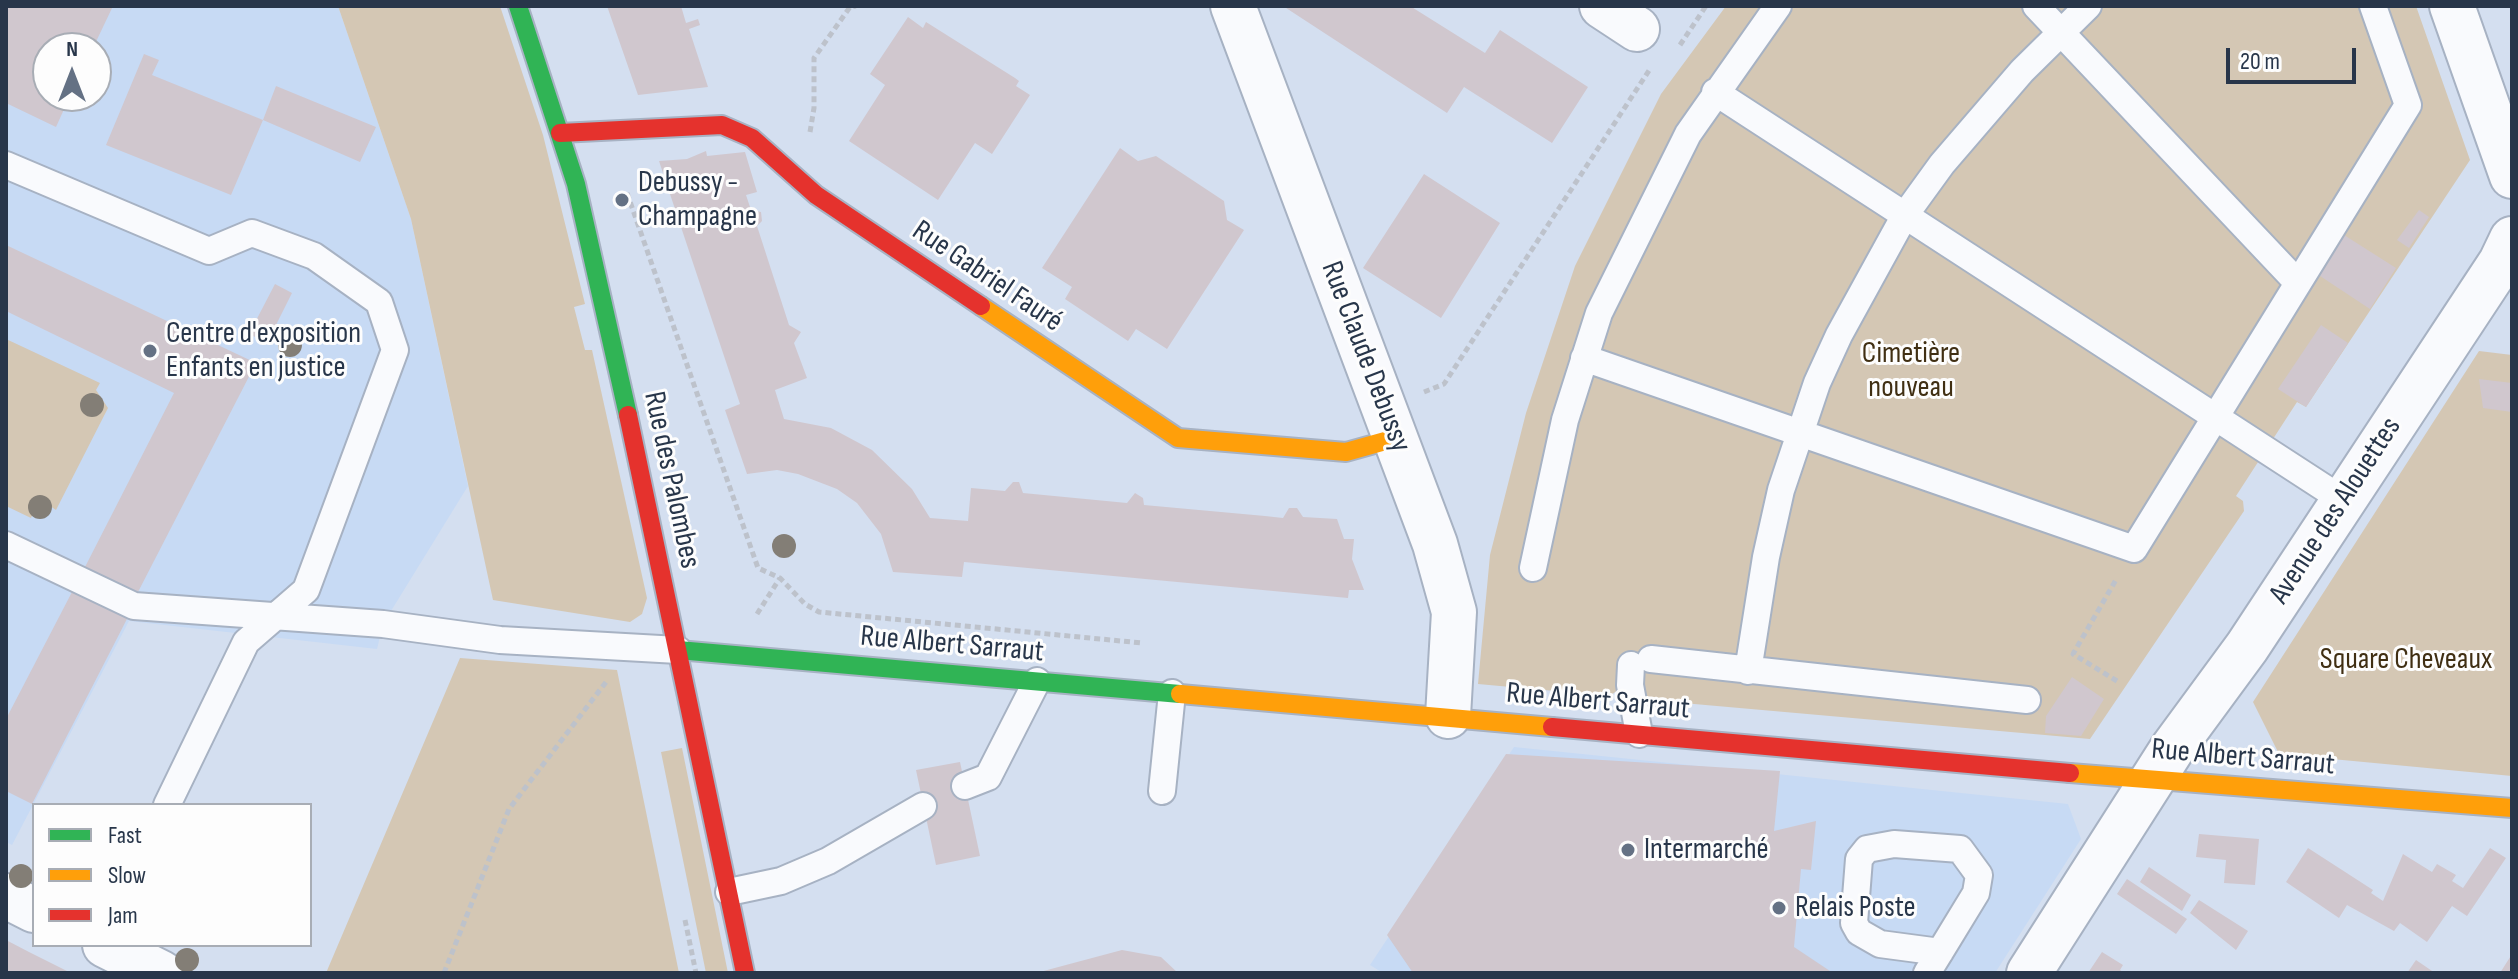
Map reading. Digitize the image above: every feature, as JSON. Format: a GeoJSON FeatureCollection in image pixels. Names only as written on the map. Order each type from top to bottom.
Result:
{"type":"FeatureCollection","features":[{"type":"Feature","properties":{"kind":"street","name":"Rue des Palombes"},"geometry":{"type":"LineString","coordinates":[[518,6],[576,184],[601,286],[745,973]]}},
{"type":"Feature","properties":{"kind":"street","name":"Rue Claude Debussy"},"geometry":{"type":"LineString","coordinates":[[1233,6],[1435,544],[1454,612],[1448,716]]}},
{"type":"Feature","properties":{"kind":"street"},"geometry":{"type":"LineString","coordinates":[[2452,6],[2512,176]]}},
{"type":"Feature","properties":{"kind":"street","name":"Rue Gabriel Fauré"},"geometry":{"type":"LineString","coordinates":[[560,133],[722,125],[752,138],[816,195],[1178,438],[1346,452],[1390,423]]}},
{"type":"Feature","properties":{"kind":"street","name":"Avenue des Alouettes"},"geometry":{"type":"LineString","coordinates":[[2029,973],[2153,778],[2247,647],[2501,262],[2512,239]]}},
{"type":"Feature","properties":{"kind":"street","name":"Rue Albert Sarraut"},"geometry":{"type":"LineString","coordinates":[[678,650],[2512,808]]}},
{"type":"Feature","properties":{"kind":"street"},"geometry":{"type":"LineString","coordinates":[[6,896],[32,909]]}},
{"type":"Feature","properties":{"kind":"street"},"geometry":{"type":"LineString","coordinates":[[109,947],[161,973]]}},
{"type":"Feature","properties":{"kind":"lane"},"geometry":{"type":"LineString","coordinates":[[1533,568],[1549,480],[1599,313],[1654,196],[1715,92],[1778,6]]}},
{"type":"Feature","properties":{"kind":"lane"},"geometry":{"type":"LineString","coordinates":[[2036,6],[2297,282]]}},
{"type":"Feature","properties":{"kind":"lane"},"geometry":{"type":"LineString","coordinates":[[1748,671],[1766,557],[1799,435],[1839,335],[1905,215],[1983,114],[2060,31],[2088,6]]}},
{"type":"Feature","properties":{"kind":"lane"},"geometry":{"type":"LineString","coordinates":[[1584,358],[2134,549],[2408,105],[2373,6]]}},
{"type":"Feature","properties":{"kind":"lane"},"geometry":{"type":"LineString","coordinates":[[1715,92],[2343,500]]}},
{"type":"Feature","properties":{"kind":"lane"},"geometry":{"type":"LineString","coordinates":[[6,165],[209,251],[252,233],[314,256],[379,302],[395,350],[306,590],[246,642],[168,803]]}},
{"type":"Feature","properties":{"kind":"lane"},"geometry":{"type":"LineString","coordinates":[[6,545],[134,606],[383,624],[500,640],[678,650]]}},
{"type":"Feature","properties":{"kind":"lane"},"geometry":{"type":"LineString","coordinates":[[1639,734],[1630,685],[1641,662],[2027,700]]}},
{"type":"Feature","properties":{"kind":"lane"},"geometry":{"type":"LineString","coordinates":[[965,786],[988,777],[1037,681]]}},
{"type":"Feature","properties":{"kind":"lane"},"geometry":{"type":"LineString","coordinates":[[1162,791],[1172,693]]}},
{"type":"Feature","properties":{"kind":"lane"},"geometry":{"type":"LineString","coordinates":[[729,892],[781,881],[828,861],[923,806]]}},
{"type":"Feature","properties":{"kind":"lane"},"geometry":{"type":"LineString","coordinates":[[1894,844],[1960,849],[1979,875],[1976,893],[1933,963],[1880,944],[1859,932],[1854,923],[1859,859],[1867,849],[1894,844]]}},
{"type":"Feature","properties":{"kind":"path"},"geometry":{"type":"LineString","coordinates":[[787,169],[808,143],[814,108],[814,58],[850,7],[856,6]]}},
{"type":"Feature","properties":{"kind":"path"},"geometry":{"type":"LineString","coordinates":[[1390,423],[1444,384],[1639,22],[1676,52],[1706,6]]}},
{"type":"Feature","properties":{"kind":"path"},"geometry":{"type":"LineString","coordinates":[[624,184],[758,568],[780,578],[805,604],[819,612],[1145,643]]}},
{"type":"Feature","properties":{"kind":"path"},"geometry":{"type":"LineString","coordinates":[[2117,681],[2073,654],[2134,549]]}},
{"type":"Feature","properties":{"kind":"path"},"geometry":{"type":"LineString","coordinates":[[444,973],[509,809],[608,678],[613,666],[632,646]]}},
{"type":"Feature","properties":{"kind":"shaded area"},"geometry":{"type":"Polygon","coordinates":[[[6,6],[338,6],[411,219],[468,486],[383,624],[377,649],[129,621],[12,845],[6,842],[6,6]]]}},
{"type":"Feature","properties":{"kind":"shaded area","name":"Intermarché"},"geometry":{"type":"Polygon","coordinates":[[[1514,747],[2068,804],[2081,839],[1995,973],[1383,973],[1370,965],[1514,747]]]}},
{"type":"Feature","properties":{"kind":"green space"},"geometry":{"type":"Polygon","coordinates":[[[338,6],[500,6],[543,135],[585,304],[574,307],[585,350],[592,350],[647,598],[642,614],[630,622],[493,600],[411,219],[338,6]]]}},
{"type":"Feature","properties":{"kind":"green space","name":"Cimetière nouveau"},"geometry":{"type":"Polygon","coordinates":[[[1726,6],[2416,6],[2470,160],[2306,407],[2297,402],[2236,496],[2243,501],[2244,511],[2090,739],[1649,700],[1638,685],[1624,685],[1610,696],[1478,684],[1490,555],[1526,413],[1575,266],[1661,94],[1726,6]]]}},
{"type":"Feature","properties":{"kind":"green space"},"geometry":{"type":"Polygon","coordinates":[[[6,339],[100,383],[96,390],[108,408],[56,510],[50,506],[34,511],[31,518],[6,506],[6,339]]]}},
{"type":"Feature","properties":{"kind":"green space","name":"Square Cheveaux"},"geometry":{"type":"Polygon","coordinates":[[[2479,351],[2512,355],[2512,776],[2279,754],[2253,702],[2479,351]]]}},
{"type":"Feature","properties":{"kind":"green space"},"geometry":{"type":"Polygon","coordinates":[[[460,658],[617,670],[679,973],[326,973],[460,658]]]}},
{"type":"Feature","properties":{"kind":"green space"},"geometry":{"type":"Polygon","coordinates":[[[682,748],[728,973],[706,973],[661,752],[682,748]]]}},
{"type":"Feature","properties":{"kind":"building"},"geometry":{"type":"Polygon","coordinates":[[[7,6],[113,6],[101,32],[32,32],[32,112],[63,112],[56,127],[6,103],[7,6]]]}},
{"type":"Feature","properties":{"kind":"building"},"geometry":{"type":"Polygon","coordinates":[[[607,6],[681,6],[686,23],[698,19],[700,25],[689,29],[708,87],[638,95],[607,6]]]}},
{"type":"Feature","properties":{"kind":"building"},"geometry":{"type":"Polygon","coordinates":[[[1283,6],[1410,6],[1485,53],[1500,30],[1588,87],[1552,143],[1464,87],[1447,113],[1283,6]]]}},
{"type":"Feature","properties":{"kind":"building"},"geometry":{"type":"Polygon","coordinates":[[[908,17],[923,28],[926,22],[1015,78],[1019,81],[1016,86],[1030,95],[992,154],[975,143],[938,200],[849,141],[885,85],[870,74],[908,17]]]}},
{"type":"Feature","properties":{"kind":"building"},"geometry":{"type":"Polygon","coordinates":[[[144,54],[159,60],[152,75],[263,120],[231,195],[106,145],[144,54]]]}},
{"type":"Feature","properties":{"kind":"building"},"geometry":{"type":"Polygon","coordinates":[[[276,86],[376,127],[360,162],[263,120],[276,86]]]}},
{"type":"Feature","properties":{"kind":"building"},"geometry":{"type":"Polygon","coordinates":[[[1120,148],[1138,161],[1156,156],[1224,201],[1227,220],[1244,230],[1167,349],[1136,329],[1128,341],[1065,299],[1072,287],[1042,268],[1120,148]]]}},
{"type":"Feature","properties":{"kind":"building"},"geometry":{"type":"Polygon","coordinates":[[[706,151],[707,156],[745,152],[757,192],[746,195],[751,210],[761,212],[762,221],[757,226],[789,325],[801,332],[794,343],[807,378],[775,390],[784,419],[831,428],[872,450],[912,489],[930,518],[968,521],[971,488],[1005,491],[1013,482],[1019,482],[1023,493],[1127,503],[1135,493],[1143,498],[1144,505],[1283,518],[1289,508],[1297,508],[1303,517],[1337,519],[1344,539],[1354,539],[1352,559],[1364,590],[1349,590],[1348,598],[964,562],[962,577],[893,572],[881,534],[857,503],[837,489],[798,474],[777,470],[747,474],[725,410],[740,404],[659,161],[687,159],[706,151]]]}},
{"type":"Feature","properties":{"kind":"building"},"geometry":{"type":"Polygon","coordinates":[[[1424,174],[1500,223],[1441,318],[1363,268],[1424,174]]]}},
{"type":"Feature","properties":{"kind":"building"},"geometry":{"type":"Polygon","coordinates":[[[2419,210],[2429,217],[2409,248],[2397,240],[2419,210]]]}},
{"type":"Feature","properties":{"kind":"building"},"geometry":{"type":"Polygon","coordinates":[[[2344,235],[2396,268],[2370,309],[2317,274],[2344,235]]]}},
{"type":"Feature","properties":{"kind":"building"},"geometry":{"type":"Polygon","coordinates":[[[6,245],[256,363],[138,592],[85,567],[174,393],[6,311],[6,245]]]}},
{"type":"Feature","properties":{"kind":"building"},"geometry":{"type":"Polygon","coordinates":[[[275,284],[292,293],[267,343],[249,334],[275,284]]]}},
{"type":"Feature","properties":{"kind":"building"},"geometry":{"type":"Polygon","coordinates":[[[2321,325],[2348,343],[2306,407],[2278,389],[2321,325]]]}},
{"type":"Feature","properties":{"kind":"building"},"geometry":{"type":"Polygon","coordinates":[[[2479,379],[2512,383],[2512,412],[2483,408],[2479,379]]]}},
{"type":"Feature","properties":{"kind":"building"},"geometry":{"type":"Polygon","coordinates":[[[72,592],[128,617],[32,804],[6,791],[6,719],[72,592]]]}},
{"type":"Feature","properties":{"kind":"building"},"geometry":{"type":"Polygon","coordinates":[[[2072,677],[2104,699],[2081,736],[2045,733],[2046,716],[2072,677]]]}},
{"type":"Feature","properties":{"kind":"building","name":"Intermarché"},"geometry":{"type":"Polygon","coordinates":[[[1506,754],[1780,771],[1774,831],[1816,821],[1811,870],[1801,869],[1794,947],[1833,973],[1413,973],[1387,935],[1506,754]]]}},
{"type":"Feature","properties":{"kind":"building"},"geometry":{"type":"Polygon","coordinates":[[[960,762],[980,856],[936,865],[916,770],[960,762]]]}},
{"type":"Feature","properties":{"kind":"building"},"geometry":{"type":"Polygon","coordinates":[[[2199,834],[2259,839],[2255,885],[2224,883],[2226,860],[2196,857],[2199,834]]]}},
{"type":"Feature","properties":{"kind":"building"},"geometry":{"type":"Polygon","coordinates":[[[2308,848],[2373,890],[2371,893],[2383,901],[2403,854],[2432,872],[2437,864],[2456,875],[2452,881],[2463,888],[2490,848],[2506,858],[2467,916],[2452,906],[2427,942],[2400,923],[2394,931],[2347,905],[2339,918],[2286,882],[2308,848]]]}},
{"type":"Feature","properties":{"kind":"building"},"geometry":{"type":"Polygon","coordinates":[[[2149,867],[2191,895],[2182,911],[2140,882],[2149,867]]]}},
{"type":"Feature","properties":{"kind":"building"},"geometry":{"type":"Polygon","coordinates":[[[2127,879],[2187,919],[2176,934],[2117,894],[2127,879]]]}},
{"type":"Feature","properties":{"kind":"building"},"geometry":{"type":"Polygon","coordinates":[[[2199,900],[2248,931],[2236,950],[2190,913],[2199,900]]]}},
{"type":"Feature","properties":{"kind":"building"},"geometry":{"type":"Polygon","coordinates":[[[6,940],[29,952],[71,973],[6,973],[6,940]]]}},
{"type":"Feature","properties":{"kind":"building"},"geometry":{"type":"Polygon","coordinates":[[[1122,950],[1161,957],[1178,973],[1036,973],[1122,950]]]}},
{"type":"Feature","properties":{"kind":"building"},"geometry":{"type":"Polygon","coordinates":[[[2102,952],[2123,965],[2120,970],[2124,973],[2088,973],[2102,952]]]}},
{"type":"Feature","properties":{"kind":"building"},"geometry":{"type":"Polygon","coordinates":[[[2512,954],[2512,973],[2500,973],[2512,954]]]}},
{"type":"Feature","properties":{"kind":"building"},"geometry":{"type":"Polygon","coordinates":[[[2416,960],[2435,973],[2407,973],[2416,960]]]}},
{"type":"Feature","properties":{"kind":"traffic: fast"},"geometry":{"type":"LineString","coordinates":[[518,6],[576,184],[628,415]]}},
{"type":"Feature","properties":{"kind":"traffic: fast"},"geometry":{"type":"LineString","coordinates":[[678,650],[1180,694]]}},
{"type":"Feature","properties":{"kind":"traffic: slow"},"geometry":{"type":"LineString","coordinates":[[981,306],[1178,438],[1346,452],[1396,438]]}},
{"type":"Feature","properties":{"kind":"traffic: slow"},"geometry":{"type":"LineString","coordinates":[[1180,694],[1552,727]]}},
{"type":"Feature","properties":{"kind":"traffic: slow"},"geometry":{"type":"LineString","coordinates":[[2070,773],[2512,808]]}},
{"type":"Feature","properties":{"kind":"traffic: jam"},"geometry":{"type":"LineString","coordinates":[[560,133],[722,125],[752,138],[816,195],[981,306]]}},
{"type":"Feature","properties":{"kind":"traffic: jam"},"geometry":{"type":"LineString","coordinates":[[628,415],[745,973]]}},
{"type":"Feature","properties":{"kind":"traffic: jam"},"geometry":{"type":"LineString","coordinates":[[1552,727],[2070,773]]}},
{"type":"Feature","properties":{"kind":"place","name":"Debussy - Champagne"},"geometry":{"type":"Point","coordinates":[622,200]}},
{"type":"Feature","properties":{"kind":"place","name":"Centre d'exposition Enfants en justice"},"geometry":{"type":"Point","coordinates":[150,351]}},
{"type":"Feature","properties":{"kind":"place","name":"Intermarché"},"geometry":{"type":"Point","coordinates":[1628,850]}},
{"type":"Feature","properties":{"kind":"place","name":"Relais Poste"},"geometry":{"type":"Point","coordinates":[1779,908]}}]}
